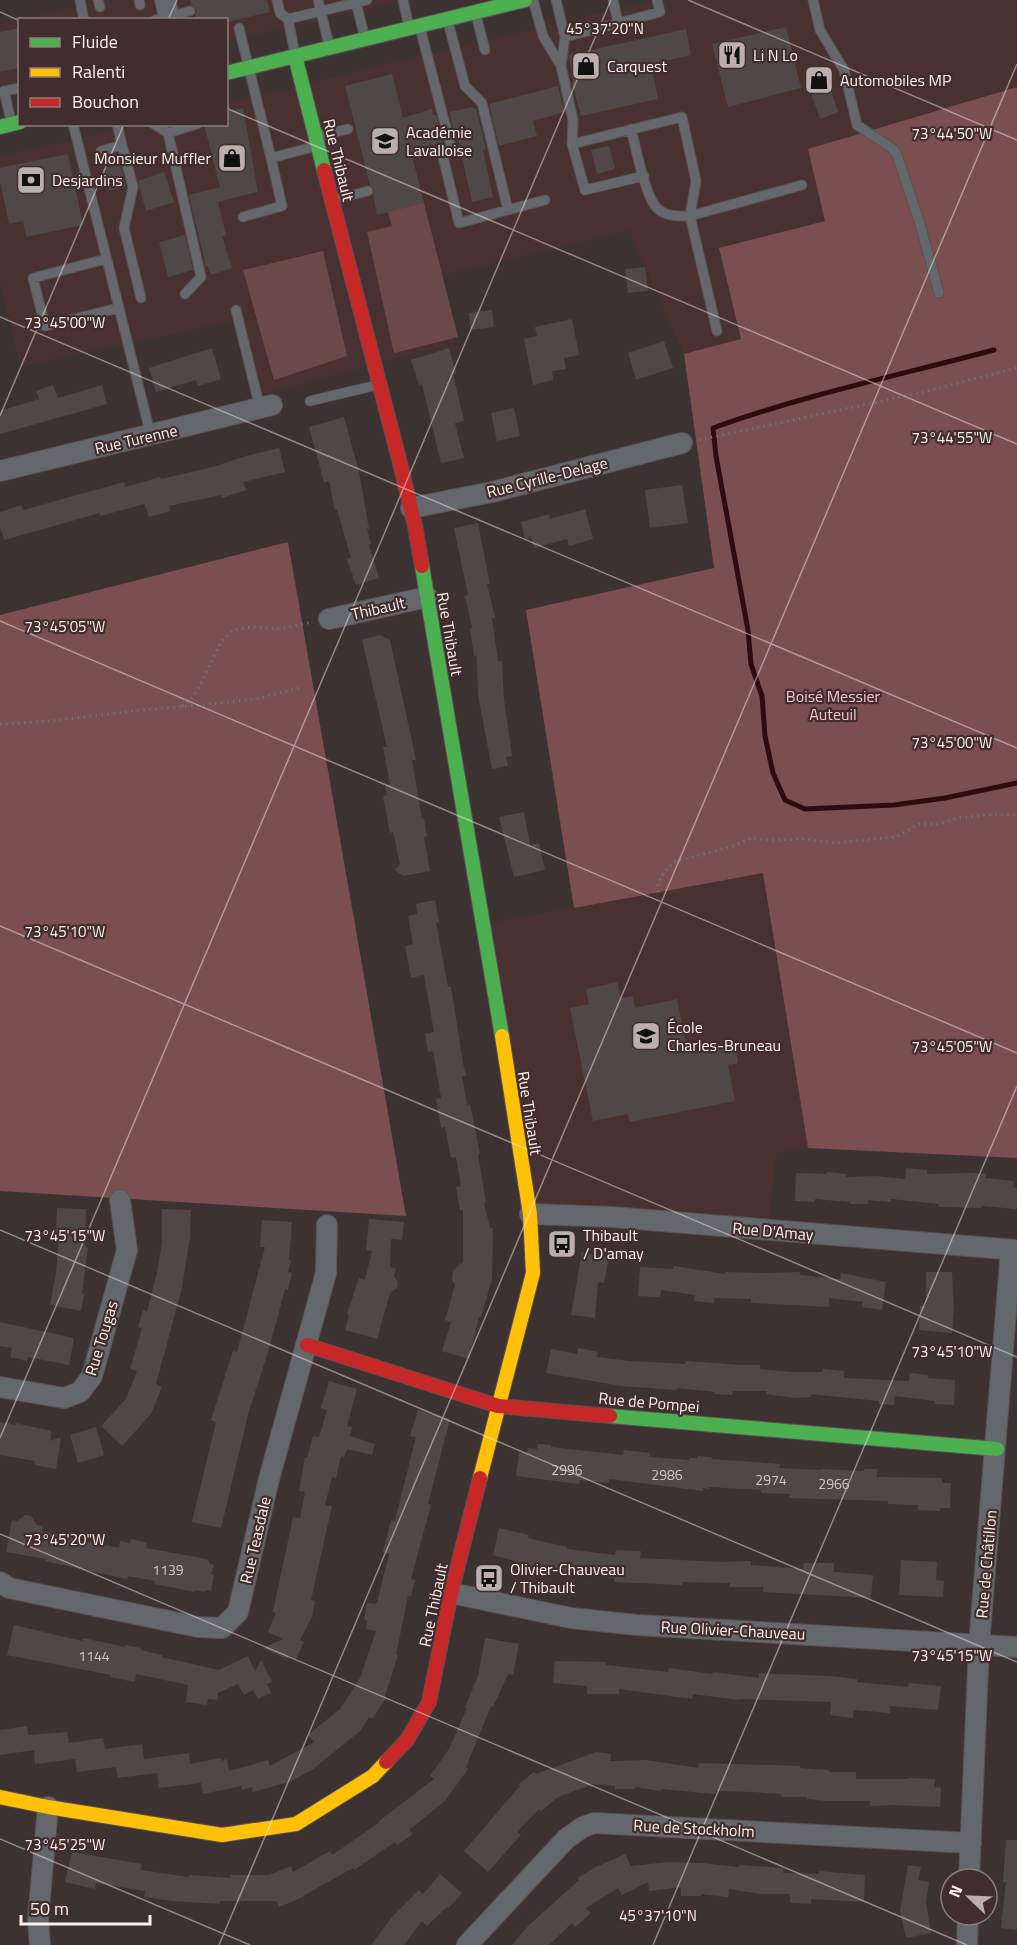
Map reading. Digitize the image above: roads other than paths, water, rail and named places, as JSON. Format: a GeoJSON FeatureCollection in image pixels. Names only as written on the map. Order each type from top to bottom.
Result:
{"type":"FeatureCollection","features":[{"type":"Feature","properties":{"kind":"street"},"geometry":{"type":"LineString","coordinates":[[228,73],[415,27],[452,15],[525,0]]}},
{"type":"Feature","properties":{"kind":"street","name":"Rue Thibault"},"geometry":{"type":"LineString","coordinates":[[0,1797],[222,1835],[296,1824],[373,1776],[407,1740],[429,1702],[451,1593],[532,1273],[530,1214],[484,924],[411,508],[296,56]]}},
{"type":"Feature","properties":{"kind":"street","name":"Rue Turenne"},"geometry":{"type":"LineString","coordinates":[[0,471],[266,407]]}},
{"type":"Feature","properties":{"kind":"street","name":"Rue Cyrille-Delage"},"geometry":{"type":"LineString","coordinates":[[411,508],[492,492],[682,443]]}},
{"type":"Feature","properties":{"kind":"street","name":"Thibault"},"geometry":{"type":"LineString","coordinates":[[328,619],[427,597]]}},
{"type":"Feature","properties":{"kind":"street","name":"Rue Tougas"},"geometry":{"type":"LineString","coordinates":[[0,1387],[64,1398],[80,1392],[92,1376],[127,1250],[120,1200]]}},
{"type":"Feature","properties":{"kind":"street","name":"Rue D'Amay"},"geometry":{"type":"LineString","coordinates":[[530,1214],[612,1217],[1014,1250]]}},
{"type":"Feature","properties":{"kind":"street","name":"Rue Teasdale"},"geometry":{"type":"LineString","coordinates":[[0,1582],[9,1588],[198,1627],[222,1628],[238,1612],[268,1479],[326,1273],[327,1225]]}},
{"type":"Feature","properties":{"kind":"street","name":"Rue de Châtillon"},"geometry":{"type":"LineString","coordinates":[[970,1867],[980,1645],[1014,1250]]}},
{"type":"Feature","properties":{"kind":"street","name":"Rue de Pompei"},"geometry":{"type":"LineString","coordinates":[[307,1345],[498,1406],[997,1449]]}},
{"type":"Feature","properties":{"kind":"street","name":"Rue Olivier-Chauveau"},"geometry":{"type":"LineString","coordinates":[[451,1593],[571,1618],[637,1625],[1017,1647]]}},
{"type":"Feature","properties":{"kind":"street"},"geometry":{"type":"LineString","coordinates":[[40,1945],[38,1919],[48,1807]]}},
{"type":"Feature","properties":{"kind":"street","name":"Rue de Stockholm"},"geometry":{"type":"LineString","coordinates":[[467,1945],[566,1839],[583,1827],[594,1824],[971,1844]]}},
{"type":"Feature","properties":{"kind":"street"},"geometry":{"type":"LineString","coordinates":[[967,1945],[968,1927]]}},
{"type":"Feature","properties":{"kind":"lane"},"geometry":{"type":"LineString","coordinates":[[80,0],[84,18]]}},
{"type":"Feature","properties":{"kind":"lane"},"geometry":{"type":"LineString","coordinates":[[277,0],[280,13],[288,19],[296,56]]}},
{"type":"Feature","properties":{"kind":"lane"},"geometry":{"type":"LineString","coordinates":[[318,0],[329,48]]}},
{"type":"Feature","properties":{"kind":"lane"},"geometry":{"type":"LineString","coordinates":[[288,19],[367,0]]}},
{"type":"Feature","properties":{"kind":"lane"},"geometry":{"type":"LineString","coordinates":[[403,0],[415,27],[450,143],[443,157],[459,223],[545,200]]}},
{"type":"Feature","properties":{"kind":"lane"},"geometry":{"type":"LineString","coordinates":[[533,0],[543,36],[561,66],[573,120],[572,144],[585,190],[644,176]]}},
{"type":"Feature","properties":{"kind":"lane"},"geometry":{"type":"LineString","coordinates":[[556,0],[565,37],[561,66]]}},
{"type":"Feature","properties":{"kind":"lane"},"geometry":{"type":"LineString","coordinates":[[613,0],[618,23]]}},
{"type":"Feature","properties":{"kind":"lane"},"geometry":{"type":"LineString","coordinates":[[565,37],[660,12],[657,0]]}},
{"type":"Feature","properties":{"kind":"lane"},"geometry":{"type":"LineString","coordinates":[[813,0],[820,30],[844,70],[857,125],[893,149],[897,155],[924,236],[939,293]]}},
{"type":"Feature","properties":{"kind":"lane"},"geometry":{"type":"LineString","coordinates":[[356,3],[365,39]]}},
{"type":"Feature","properties":{"kind":"lane"},"geometry":{"type":"LineString","coordinates":[[165,14],[190,11]]}},
{"type":"Feature","properties":{"kind":"lane"},"geometry":{"type":"LineString","coordinates":[[475,12],[485,50]]}},
{"type":"Feature","properties":{"kind":"lane"},"geometry":{"type":"LineString","coordinates":[[452,15],[465,86],[482,103],[508,210]]}},
{"type":"Feature","properties":{"kind":"lane"},"geometry":{"type":"LineString","coordinates":[[238,28],[282,206],[243,217]]}},
{"type":"Feature","properties":{"kind":"lane"},"geometry":{"type":"LineString","coordinates":[[10,124],[4,92],[18,88]]}},
{"type":"Feature","properties":{"kind":"lane"},"geometry":{"type":"LineString","coordinates":[[572,144],[682,117],[696,182],[690,216],[717,331]]}},
{"type":"Feature","properties":{"kind":"lane"},"geometry":{"type":"LineString","coordinates":[[73,126],[151,436]]}},
{"type":"Feature","properties":{"kind":"lane"},"geometry":{"type":"LineString","coordinates":[[117,126],[133,187],[124,228],[141,298]]}},
{"type":"Feature","properties":{"kind":"lane"},"geometry":{"type":"LineString","coordinates":[[157,126],[168,133],[201,277],[185,294]]}},
{"type":"Feature","properties":{"kind":"lane"},"geometry":{"type":"LineString","coordinates":[[168,133],[191,126]]}},
{"type":"Feature","properties":{"kind":"lane"},"geometry":{"type":"LineString","coordinates":[[271,158],[348,129]]}},
{"type":"Feature","properties":{"kind":"lane"},"geometry":{"type":"LineString","coordinates":[[631,129],[650,197],[657,208],[673,215],[690,216],[802,185]]}},
{"type":"Feature","properties":{"kind":"lane"},"geometry":{"type":"LineString","coordinates":[[101,151],[122,145]]}},
{"type":"Feature","properties":{"kind":"lane"},"geometry":{"type":"LineString","coordinates":[[333,200],[368,190]]}},
{"type":"Feature","properties":{"kind":"lane"},"geometry":{"type":"LineString","coordinates":[[106,259],[33,278],[45,326],[118,308]]}},
{"type":"Feature","properties":{"kind":"lane"},"geometry":{"type":"LineString","coordinates":[[236,310],[266,407]]}},
{"type":"Feature","properties":{"kind":"lane"},"geometry":{"type":"LineString","coordinates":[[310,401],[380,384]]}},
{"type":"Feature","properties":{"kind":"waterway"},"geometry":{"type":"LineString","coordinates":[[994,350],[817,395],[713,428],[716,456],[748,630],[751,664],[762,696],[765,736],[773,773],[785,800],[805,809],[894,805],[945,798],[1017,783]]}},
{"type":"Feature","properties":{"kind":"place","name":"Li N Lo"},"geometry":{"type":"Point","coordinates":[732,55]}},
{"type":"Feature","properties":{"kind":"place","name":"Carquest"},"geometry":{"type":"Point","coordinates":[586,66]}},
{"type":"Feature","properties":{"kind":"place","name":"Automobiles MP"},"geometry":{"type":"Point","coordinates":[819,80]}},
{"type":"Feature","properties":{"kind":"place","name":"Académie Lavalloise"},"geometry":{"type":"Point","coordinates":[385,141]}},
{"type":"Feature","properties":{"kind":"place","name":"Monsieur Muffler"},"geometry":{"type":"Point","coordinates":[232,158]}},
{"type":"Feature","properties":{"kind":"place","name":"Desjardins"},"geometry":{"type":"Point","coordinates":[31,180]}},
{"type":"Feature","properties":{"kind":"place","name":"École Charles-Bruneau"},"geometry":{"type":"Point","coordinates":[646,1036]}},
{"type":"Feature","properties":{"kind":"place","name":"Thibault / D'amay"},"geometry":{"type":"Point","coordinates":[562,1244]}},
{"type":"Feature","properties":{"kind":"place","name":"Olivier-Chauveau / Thibault"},"geometry":{"type":"Point","coordinates":[489,1578]}},
{"type":"Feature","properties":{"kind":"park label","name":"Boisé Messier Auteuil"},"geometry":{"type":"Point","coordinates":[833,705]}}]}
